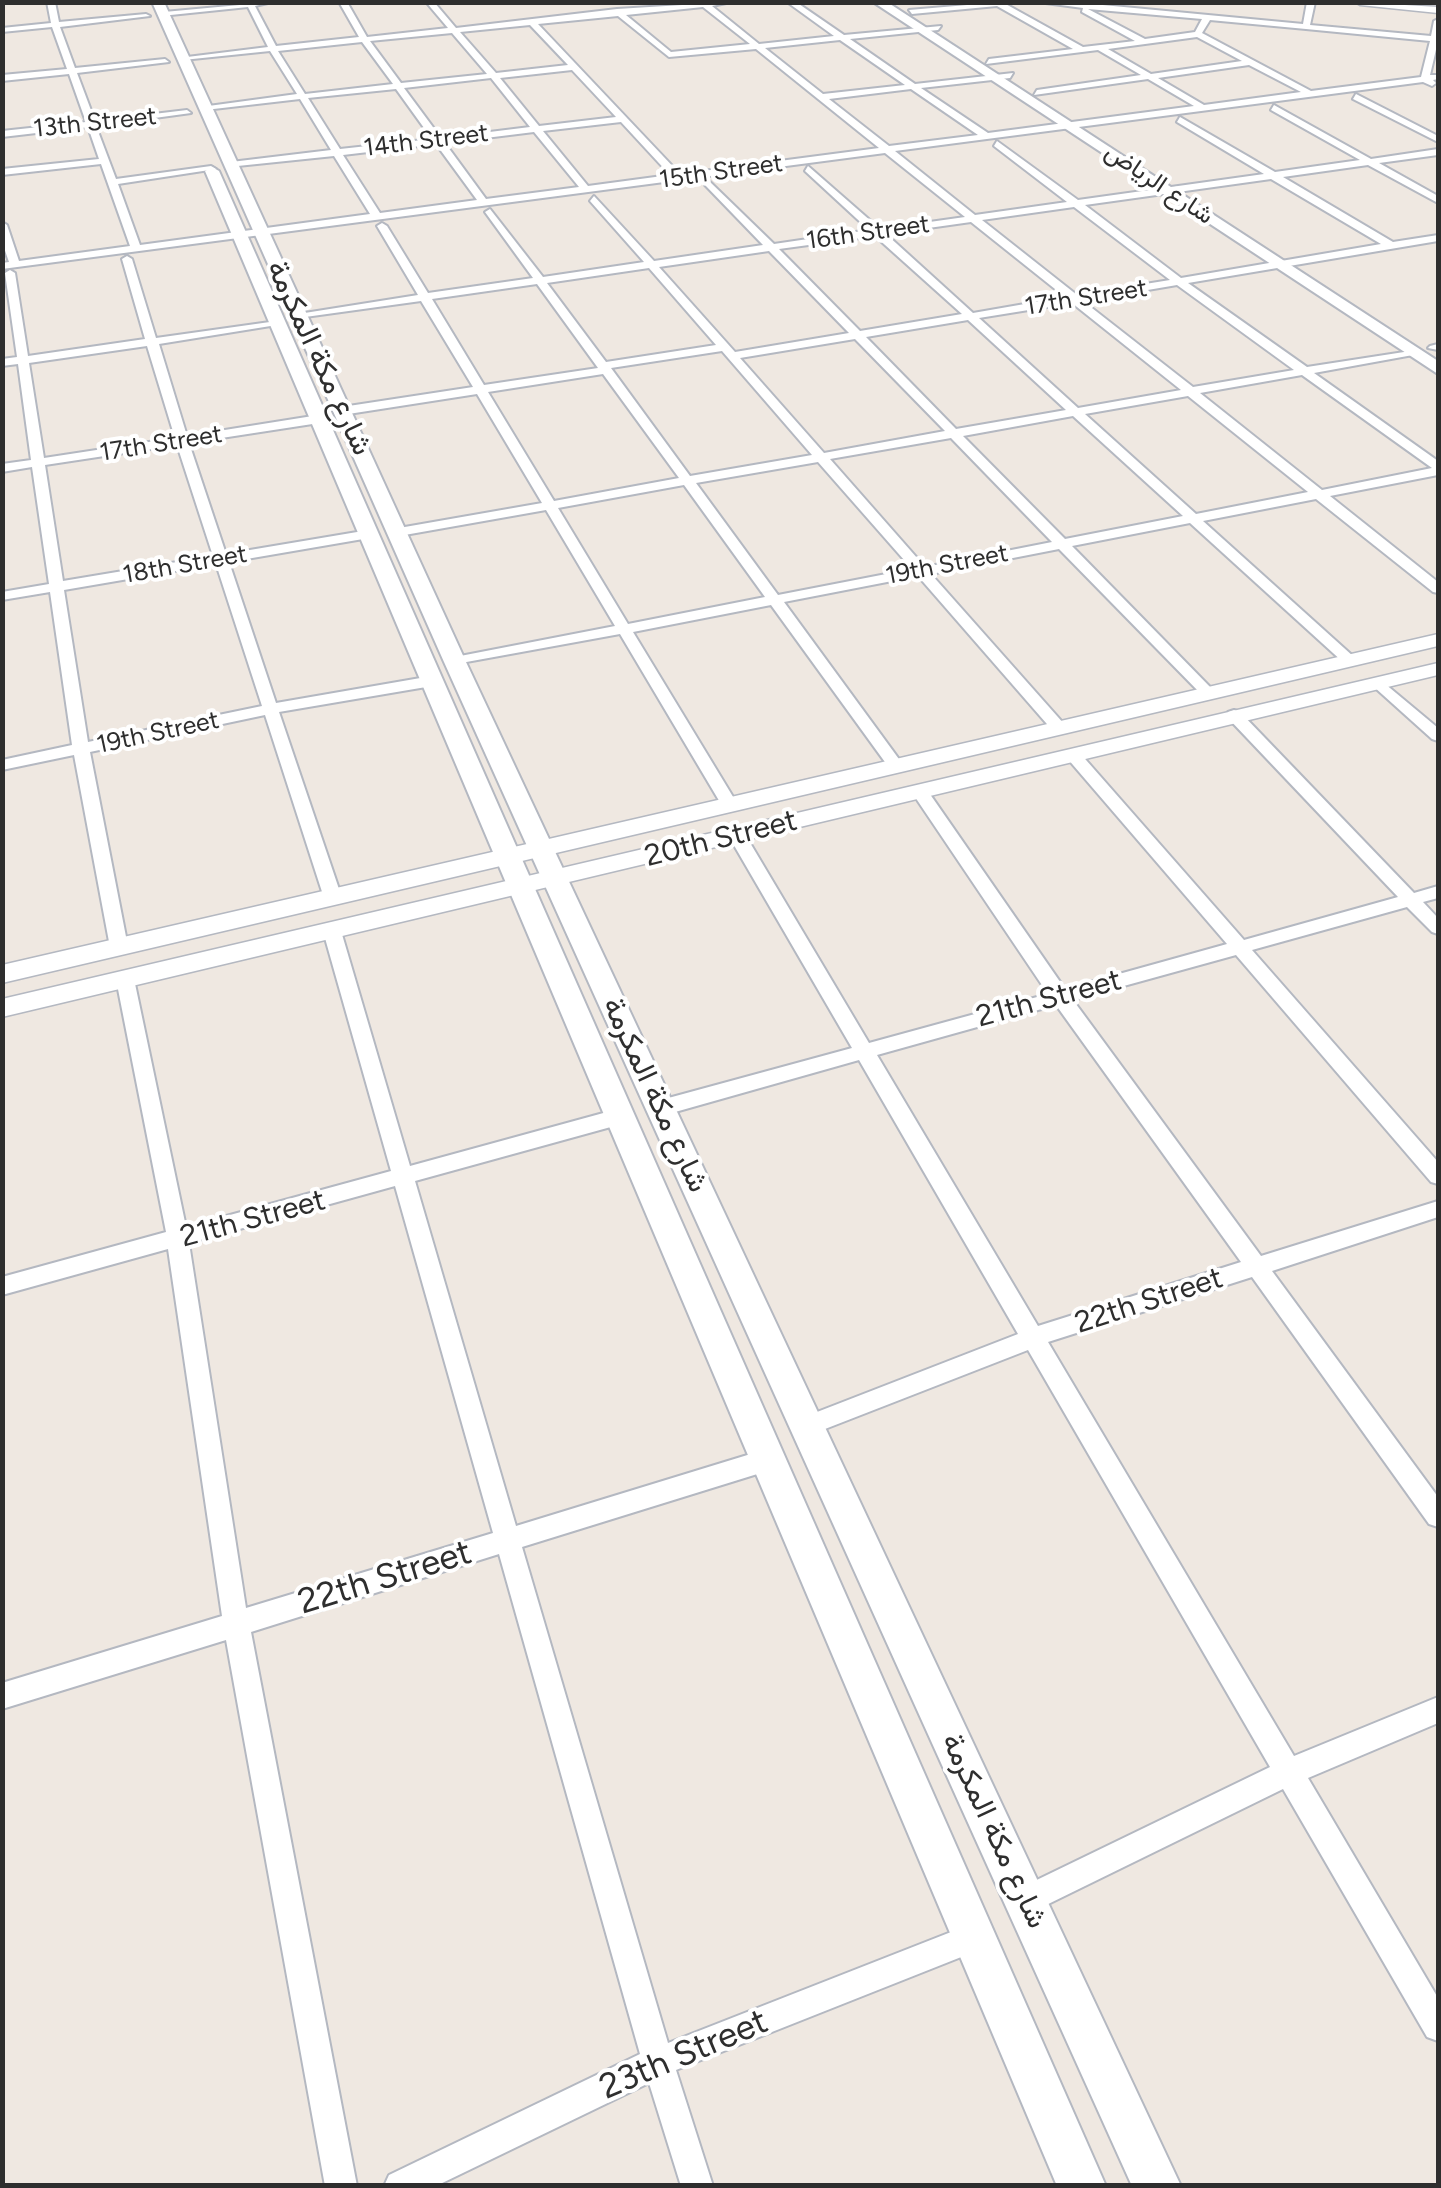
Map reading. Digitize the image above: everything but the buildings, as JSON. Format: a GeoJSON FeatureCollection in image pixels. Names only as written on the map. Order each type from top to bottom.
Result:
{"type":"FeatureCollection","features":[{"type":"Feature","properties":{"kind":"main road","name":"شارع الرياض"},"geometry":{"type":"LineString","coordinates":[[878,2],[1437,349]]}},
{"type":"Feature","properties":{"kind":"main road","name":"شارع الرياض"},"geometry":{"type":"LineString","coordinates":[[898,2],[1005,80],[1036,93],[1170,193],[1438,369]]}},
{"type":"Feature","properties":{"kind":"main road","name":"شارع مكة المكرمة"},"geometry":{"type":"LineString","coordinates":[[152,9],[384,533],[443,672],[509,858],[618,1117],[1082,2186]]}},
{"type":"Feature","properties":{"kind":"main road","name":"شارع مكة المكرمة"},"geometry":{"type":"LineString","coordinates":[[443,672],[542,850],[1157,2186]]}},
{"type":"Feature","properties":{"kind":"street"},"geometry":{"type":"LineString","coordinates":[[51,2],[54,24],[113,182],[182,441],[333,898]]}},
{"type":"Feature","properties":{"kind":"street"},"geometry":{"type":"LineString","coordinates":[[2,30],[152,9],[269,2]]}},
{"type":"Feature","properties":{"kind":"street"},"geometry":{"type":"LineString","coordinates":[[343,2],[364,39],[896,766]]}},
{"type":"Feature","properties":{"kind":"street"},"geometry":{"type":"LineString","coordinates":[[429,2],[590,194],[1059,728]]}},
{"type":"Feature","properties":{"kind":"street"},"geometry":{"type":"LineString","coordinates":[[608,2],[668,55],[938,28]]}},
{"type":"Feature","properties":{"kind":"street"},"geometry":{"type":"LineString","coordinates":[[2,78],[728,2]]}},
{"type":"Feature","properties":{"kind":"street"},"geometry":{"type":"LineString","coordinates":[[790,2],[992,140],[1438,469]]}},
{"type":"Feature","properties":{"kind":"street"},"geometry":{"type":"LineString","coordinates":[[1041,2],[1079,7],[1151,7],[1207,18],[1436,39]]}},
{"type":"Feature","properties":{"kind":"street"},"geometry":{"type":"LineString","coordinates":[[1306,28],[1312,2]]}},
{"type":"Feature","properties":{"kind":"street"},"geometry":{"type":"LineString","coordinates":[[1360,2],[1438,8]]}},
{"type":"Feature","properties":{"kind":"street"},"geometry":{"type":"LineString","coordinates":[[1405,2],[1438,8]]}},
{"type":"Feature","properties":{"kind":"street"},"geometry":{"type":"LineString","coordinates":[[912,12],[996,3],[1082,50]]}},
{"type":"Feature","properties":{"kind":"street"},"geometry":{"type":"LineString","coordinates":[[250,4],[273,49],[730,805]]}},
{"type":"Feature","properties":{"kind":"street"},"geometry":{"type":"LineString","coordinates":[[703,4],[1438,589]]}},
{"type":"Feature","properties":{"kind":"street"},"geometry":{"type":"LineString","coordinates":[[1079,7],[1144,42]]}},
{"type":"Feature","properties":{"kind":"street"},"geometry":{"type":"LineString","coordinates":[[1198,34],[1207,18]]}},
{"type":"Feature","properties":{"kind":"street"},"geometry":{"type":"LineString","coordinates":[[1438,21],[1425,79],[1438,86]]}},
{"type":"Feature","properties":{"kind":"street"},"geometry":{"type":"LineString","coordinates":[[533,22],[678,178]]}},
{"type":"Feature","properties":{"kind":"street"},"geometry":{"type":"LineString","coordinates":[[823,97],[1005,80],[1082,50],[1198,34],[1310,94]]}},
{"type":"Feature","properties":{"kind":"street"},"geometry":{"type":"LineString","coordinates":[[1100,48],[1203,108]]}},
{"type":"Feature","properties":{"kind":"street"},"geometry":{"type":"LineString","coordinates":[[1036,93],[1251,62]]}},
{"type":"Feature","properties":{"kind":"street","name":"13th Street"},"geometry":{"type":"LineString","coordinates":[[2,134],[573,67]]}},
{"type":"Feature","properties":{"kind":"street","name":"15th Street"},"geometry":{"type":"LineString","coordinates":[[590,194],[678,178],[1084,128],[1438,77]]}},
{"type":"Feature","properties":{"kind":"street","name":"15th Street"},"geometry":{"type":"LineString","coordinates":[[1084,128],[1180,120],[1438,86]]}},
{"type":"Feature","properties":{"kind":"street"},"geometry":{"type":"LineString","coordinates":[[1356,97],[1438,140]]}},
{"type":"Feature","properties":{"kind":"street"},"geometry":{"type":"LineString","coordinates":[[1274,108],[1438,200]]}},
{"type":"Feature","properties":{"kind":"street","name":"14th Street"},"geometry":{"type":"LineString","coordinates":[[113,182],[622,119]]}},
{"type":"Feature","properties":{"kind":"street"},"geometry":{"type":"LineString","coordinates":[[1180,120],[1390,246]]}},
{"type":"Feature","properties":{"kind":"street","name":"16th Street"},"geometry":{"type":"LineString","coordinates":[[2,363],[539,279],[1188,191],[1438,152]]}},
{"type":"Feature","properties":{"kind":"street","name":"15th Street"},"geometry":{"type":"LineString","coordinates":[[8,269],[590,194],[708,183],[895,153]]}},
{"type":"Feature","properties":{"kind":"street"},"geometry":{"type":"LineString","coordinates":[[2,172],[106,161]]}},
{"type":"Feature","properties":{"kind":"street"},"geometry":{"type":"LineString","coordinates":[[808,169],[1070,412],[1349,660]]}},
{"type":"Feature","properties":{"kind":"street"},"geometry":{"type":"LineString","coordinates":[[708,183],[1208,693]]}},
{"type":"Feature","properties":{"kind":"street"},"geometry":{"type":"LineString","coordinates":[[2,225],[81,749],[118,947]]}},
{"type":"Feature","properties":{"kind":"street","name":"17th Street"},"geometry":{"type":"LineString","coordinates":[[2,468],[604,368],[854,335],[1302,264],[1438,238]]}},
{"type":"Feature","properties":{"kind":"street","name":"18th Street"},"geometry":{"type":"LineString","coordinates":[[2,596],[686,482],[1412,352]]}},
{"type":"Feature","properties":{"kind":"street","name":"19th Street"},"geometry":{"type":"LineString","coordinates":[[2,765],[443,672],[623,627],[1438,469]]}},
{"type":"Feature","properties":{"kind":"street","name":"20th Street"},"geometry":{"type":"LineString","coordinates":[[2,974],[1438,640]]}},
{"type":"Feature","properties":{"kind":"street","name":"20th Street"},"geometry":{"type":"LineString","coordinates":[[2,1008],[1438,668]]}},
{"type":"Feature","properties":{"kind":"street"},"geometry":{"type":"LineString","coordinates":[[1378,683],[1438,736]]}},
{"type":"Feature","properties":{"kind":"street"},"geometry":{"type":"LineString","coordinates":[[1234,715],[1438,928]]}},
{"type":"Feature","properties":{"kind":"street"},"geometry":{"type":"LineString","coordinates":[[1072,756],[1438,1176]]}},
{"type":"Feature","properties":{"kind":"street"},"geometry":{"type":"LineString","coordinates":[[918,791],[1060,996],[1438,1516]]}},
{"type":"Feature","properties":{"kind":"street"},"geometry":{"type":"LineString","coordinates":[[736,835],[1438,2026]]}},
{"type":"Feature","properties":{"kind":"street","name":"21th Street"},"geometry":{"type":"LineString","coordinates":[[661,1108],[1438,892]]}},
{"type":"Feature","properties":{"kind":"street"},"geometry":{"type":"LineString","coordinates":[[332,930],[658,2062],[698,2186]]}},
{"type":"Feature","properties":{"kind":"street"},"geometry":{"type":"LineString","coordinates":[[125,980],[178,1240],[236,1624],[340,2186]]}},
{"type":"Feature","properties":{"kind":"street","name":"21th Street"},"geometry":{"type":"LineString","coordinates":[[2,1286],[618,1117]]}},
{"type":"Feature","properties":{"kind":"street","name":"22th Street"},"geometry":{"type":"LineString","coordinates":[[807,1426],[1034,1337],[1438,1209]]}},
{"type":"Feature","properties":{"kind":"street","name":"22th Street"},"geometry":{"type":"LineString","coordinates":[[2,1696],[767,1460]]}},
{"type":"Feature","properties":{"kind":"street"},"geometry":{"type":"LineString","coordinates":[[1026,1900],[1290,1772],[1438,1710]]}},
{"type":"Feature","properties":{"kind":"street","name":"23th Street"},"geometry":{"type":"LineString","coordinates":[[400,2186],[658,2062],[974,1938]]}}]}
